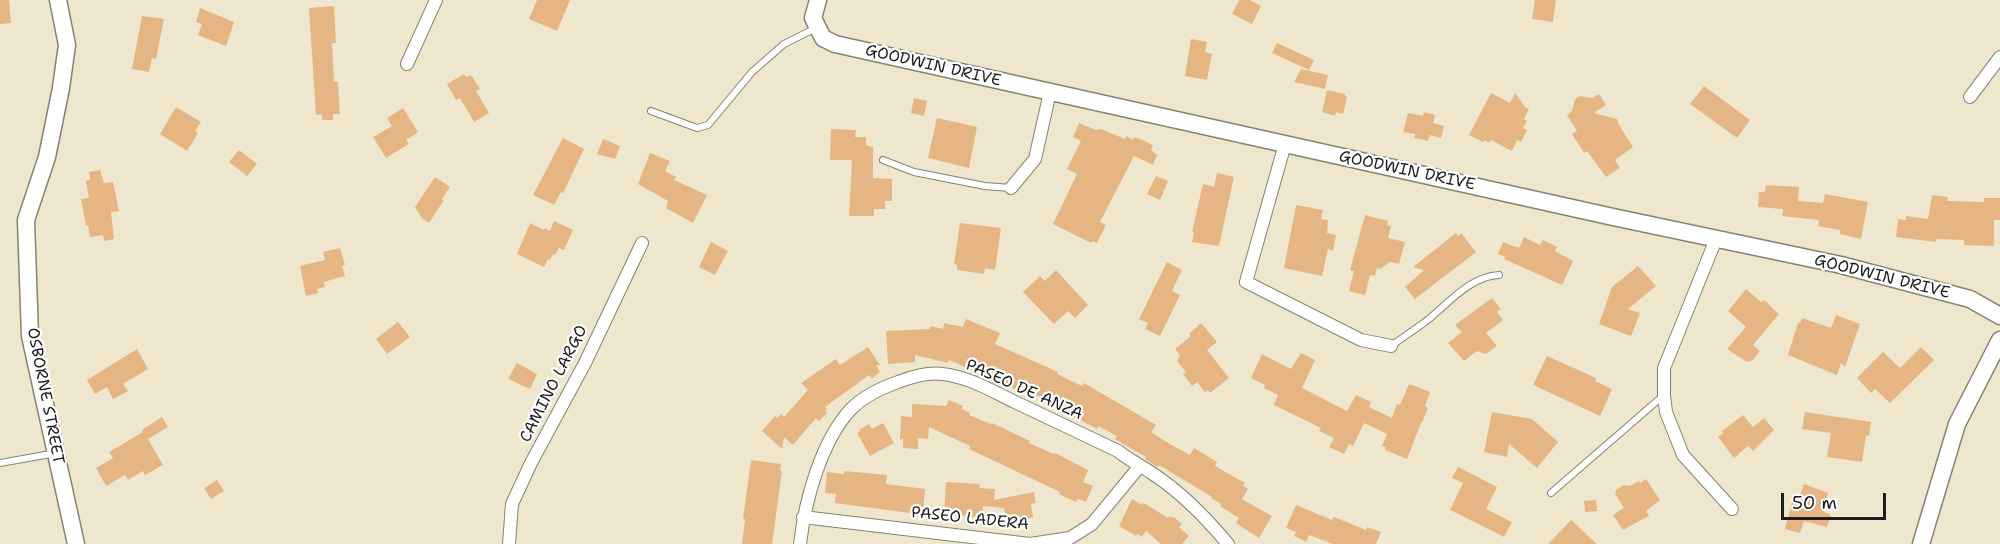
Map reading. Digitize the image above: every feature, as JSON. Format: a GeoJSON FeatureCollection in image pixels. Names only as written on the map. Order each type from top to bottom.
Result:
{"type":"FeatureCollection","features":[{"type":"Feature","properties":{"kind":"street","name":"OSBORNE STREET"},"geometry":{"type":"LineString","coordinates":[[58,0],[67,45],[61,88],[47,157],[26,220],[30,336],[76,544]]}},
{"type":"Feature","properties":{"kind":"street"},"geometry":{"type":"LineString","coordinates":[[407,64],[436,0]]}},
{"type":"Feature","properties":{"kind":"street"},"geometry":{"type":"LineString","coordinates":[[817,28],[813,18],[818,0]]}},
{"type":"Feature","properties":{"kind":"street","name":"GOODWIN DRIVE"},"geometry":{"type":"LineString","coordinates":[[817,28],[823,38],[835,44],[1841,265],[1970,299],[2000,316]]}},
{"type":"Feature","properties":{"kind":"street"},"geometry":{"type":"LineString","coordinates":[[1971,97],[2000,57]]}},
{"type":"Feature","properties":{"kind":"street"},"geometry":{"type":"LineString","coordinates":[[1011,188],[1035,159],[1050,92]]}},
{"type":"Feature","properties":{"kind":"street"},"geometry":{"type":"LineString","coordinates":[[1285,144],[1245,282],[1361,340],[1391,346]]}},
{"type":"Feature","properties":{"kind":"street"},"geometry":{"type":"LineString","coordinates":[[1716,239],[1664,368],[1664,395],[1666,412],[1683,455],[1732,509]]}},
{"type":"Feature","properties":{"kind":"street","name":"CAMINO LARGO"},"geometry":{"type":"LineString","coordinates":[[510,544],[512,504],[531,463],[585,363],[642,243]]}},
{"type":"Feature","properties":{"kind":"street"},"geometry":{"type":"LineString","coordinates":[[1921,544],[1958,424],[2000,340]]}},
{"type":"Feature","properties":{"kind":"street","name":"PASEO DE ANZA"},"geometry":{"type":"LineString","coordinates":[[800,544],[803,517],[816,471],[839,425],[852,409],[877,390],[909,378],[941,373],[969,380],[1118,451],[1139,467],[1153,473],[1205,517],[1228,544]]}},
{"type":"Feature","properties":{"kind":"street","name":"PASEO LADERA"},"geometry":{"type":"LineString","coordinates":[[803,517],[1030,544],[1070,538],[1092,524],[1139,467]]}},
{"type":"Feature","properties":{"kind":"lane"},"geometry":{"type":"LineString","coordinates":[[651,111],[697,128],[708,125],[752,72],[784,44],[817,28]]}},
{"type":"Feature","properties":{"kind":"lane"},"geometry":{"type":"LineString","coordinates":[[883,160],[914,172],[985,186],[1011,188]]}},
{"type":"Feature","properties":{"kind":"lane"},"geometry":{"type":"LineString","coordinates":[[1391,346],[1476,282],[1488,275],[1499,275]]}},
{"type":"Feature","properties":{"kind":"lane"},"geometry":{"type":"LineString","coordinates":[[1551,492],[1664,395]]}},
{"type":"Feature","properties":{"kind":"lane"},"geometry":{"type":"LineString","coordinates":[[0,463],[56,453]]}},
{"type":"Feature","properties":{"kind":"building"},"geometry":{"type":"Polygon","coordinates":[[[0,0],[9,0],[11,23],[0,24],[0,0]]]}},
{"type":"Feature","properties":{"kind":"building"},"geometry":{"type":"Polygon","coordinates":[[[537,0],[570,0],[557,31],[529,19],[537,0]]]}},
{"type":"Feature","properties":{"kind":"building"},"geometry":{"type":"Polygon","coordinates":[[[1239,0],[1250,0],[1261,6],[1252,24],[1232,14],[1239,0]]]}},
{"type":"Feature","properties":{"kind":"building"},"geometry":{"type":"Polygon","coordinates":[[[1535,0],[1556,0],[1553,22],[1532,19],[1535,0]]]}},
{"type":"Feature","properties":{"kind":"building"},"geometry":{"type":"Polygon","coordinates":[[[334,6],[336,43],[332,43],[334,82],[338,82],[340,114],[333,114],[333,120],[322,120],[322,114],[316,115],[309,8],[334,6]]]}},
{"type":"Feature","properties":{"kind":"building"},"geometry":{"type":"Polygon","coordinates":[[[200,8],[234,22],[226,46],[198,35],[202,24],[196,22],[200,8]]]}},
{"type":"Feature","properties":{"kind":"building"},"geometry":{"type":"Polygon","coordinates":[[[142,16],[164,19],[156,59],[152,58],[149,72],[132,69],[142,16]]]}},
{"type":"Feature","properties":{"kind":"building"},"geometry":{"type":"Polygon","coordinates":[[[1191,39],[1207,42],[1205,52],[1212,54],[1207,80],[1185,76],[1191,39]]]}},
{"type":"Feature","properties":{"kind":"building"},"geometry":{"type":"Polygon","coordinates":[[[1277,43],[1314,60],[1309,70],[1272,53],[1277,43]]]}},
{"type":"Feature","properties":{"kind":"building"},"geometry":{"type":"Polygon","coordinates":[[[1301,69],[1328,75],[1325,89],[1294,82],[1301,69]]]}},
{"type":"Feature","properties":{"kind":"building"},"geometry":{"type":"Polygon","coordinates":[[[464,74],[466,77],[471,75],[480,89],[476,91],[489,113],[474,122],[460,98],[456,100],[447,84],[464,74]]]}},
{"type":"Feature","properties":{"kind":"building"},"geometry":{"type":"Polygon","coordinates":[[[1704,86],[1750,120],[1737,138],[1690,104],[1704,86]]]}},
{"type":"Feature","properties":{"kind":"building"},"geometry":{"type":"Polygon","coordinates":[[[1327,90],[1345,94],[1347,97],[1343,114],[1336,112],[1335,116],[1322,112],[1327,90]]]}},
{"type":"Feature","properties":{"kind":"building"},"geometry":{"type":"Polygon","coordinates":[[[1491,93],[1510,103],[1515,93],[1529,109],[1523,128],[1527,130],[1521,142],[1517,140],[1512,151],[1491,140],[1489,143],[1484,140],[1483,142],[1469,135],[1491,93]]]}},
{"type":"Feature","properties":{"kind":"building"},"geometry":{"type":"Polygon","coordinates":[[[1599,94],[1606,105],[1594,113],[1617,119],[1633,147],[1615,160],[1620,168],[1606,177],[1587,151],[1584,153],[1572,134],[1577,131],[1567,115],[1572,111],[1575,99],[1580,96],[1592,98],[1599,94]]]}},
{"type":"Feature","properties":{"kind":"building"},"geometry":{"type":"Polygon","coordinates":[[[914,98],[927,101],[924,116],[911,113],[914,98]]]}},
{"type":"Feature","properties":{"kind":"building"},"geometry":{"type":"Polygon","coordinates":[[[176,107],[201,122],[195,131],[198,133],[187,151],[160,134],[176,107]]]}},
{"type":"Feature","properties":{"kind":"building"},"geometry":{"type":"Polygon","coordinates":[[[403,108],[418,132],[406,140],[409,144],[386,158],[373,137],[392,126],[387,118],[403,108]]]}},
{"type":"Feature","properties":{"kind":"building"},"geometry":{"type":"Polygon","coordinates":[[[1424,112],[1435,115],[1433,123],[1444,126],[1441,138],[1430,135],[1428,141],[1414,138],[1415,134],[1403,132],[1408,113],[1423,116],[1424,112]]]}},
{"type":"Feature","properties":{"kind":"building"},"geometry":{"type":"Polygon","coordinates":[[[937,118],[977,127],[969,168],[928,158],[937,118]]]}},
{"type":"Feature","properties":{"kind":"building"},"geometry":{"type":"Polygon","coordinates":[[[1079,123],[1125,139],[1126,136],[1133,140],[1134,137],[1142,140],[1153,145],[1151,150],[1157,155],[1153,165],[1134,156],[1100,222],[1106,225],[1097,243],[1092,241],[1091,243],[1053,224],[1077,174],[1067,169],[1081,141],[1073,137],[1079,123]]]}},
{"type":"Feature","properties":{"kind":"building"},"geometry":{"type":"Polygon","coordinates":[[[831,129],[856,130],[855,137],[866,137],[866,145],[873,147],[873,178],[892,179],[892,201],[885,201],[885,209],[874,209],[874,216],[849,216],[852,160],[830,160],[831,129]]]}},
{"type":"Feature","properties":{"kind":"building"},"geometry":{"type":"Polygon","coordinates":[[[563,138],[584,149],[563,193],[561,192],[554,205],[533,195],[563,138]]]}},
{"type":"Feature","properties":{"kind":"building"},"geometry":{"type":"Polygon","coordinates":[[[603,139],[620,146],[615,159],[597,154],[603,139]]]}},
{"type":"Feature","properties":{"kind":"building"},"geometry":{"type":"Polygon","coordinates":[[[239,150],[257,164],[247,176],[229,162],[239,150]]]}},
{"type":"Feature","properties":{"kind":"building"},"geometry":{"type":"Polygon","coordinates":[[[650,153],[670,161],[665,171],[676,177],[674,180],[707,195],[693,223],[666,208],[668,201],[638,184],[650,153]]]}},
{"type":"Feature","properties":{"kind":"building"},"geometry":{"type":"Polygon","coordinates":[[[100,170],[104,183],[113,182],[119,211],[111,212],[114,239],[104,241],[103,235],[90,237],[81,199],[89,198],[86,181],[90,180],[89,172],[100,170]]]}},
{"type":"Feature","properties":{"kind":"building"},"geometry":{"type":"Polygon","coordinates":[[[1217,173],[1234,177],[1219,246],[1192,242],[1194,232],[1192,232],[1203,184],[1214,187],[1217,173]]]}},
{"type":"Feature","properties":{"kind":"building"},"geometry":{"type":"Polygon","coordinates":[[[1156,176],[1168,181],[1160,200],[1147,194],[1156,176]]]}},
{"type":"Feature","properties":{"kind":"building"},"geometry":{"type":"Polygon","coordinates":[[[435,177],[450,187],[429,223],[422,218],[415,207],[435,177]]]}},
{"type":"Feature","properties":{"kind":"building"},"geometry":{"type":"Polygon","coordinates":[[[1766,185],[1799,187],[1798,201],[1823,203],[1825,194],[1868,202],[1861,239],[1840,234],[1840,230],[1818,226],[1819,220],[1782,216],[1783,209],[1758,207],[1759,192],[1765,192],[1766,185]]]}},
{"type":"Feature","properties":{"kind":"building"},"geometry":{"type":"Polygon","coordinates":[[[1932,195],[1948,197],[1947,201],[1984,202],[1984,198],[2000,198],[2000,220],[1994,220],[1994,246],[1964,245],[1964,240],[1937,239],[1936,242],[1896,237],[1898,219],[1906,220],[1906,216],[1928,219],[1932,195]]]}},
{"type":"Feature","properties":{"kind":"building"},"geometry":{"type":"Polygon","coordinates":[[[1296,205],[1323,210],[1321,219],[1328,220],[1327,233],[1336,235],[1333,251],[1328,249],[1322,276],[1284,268],[1296,205]]]}},
{"type":"Feature","properties":{"kind":"building"},"geometry":{"type":"Polygon","coordinates":[[[1365,215],[1388,221],[1387,225],[1391,226],[1388,238],[1405,242],[1399,264],[1390,262],[1380,269],[1377,268],[1375,276],[1370,275],[1365,295],[1349,291],[1354,271],[1350,270],[1365,215]]]}},
{"type":"Feature","properties":{"kind":"building"},"geometry":{"type":"Polygon","coordinates":[[[554,221],[573,230],[564,250],[559,248],[550,260],[548,259],[544,267],[517,254],[530,223],[550,231],[554,221]]]}},
{"type":"Feature","properties":{"kind":"building"},"geometry":{"type":"Polygon","coordinates":[[[960,223],[1001,228],[995,270],[985,268],[984,274],[957,270],[957,265],[954,264],[960,223]]]}},
{"type":"Feature","properties":{"kind":"building"},"geometry":{"type":"Polygon","coordinates":[[[1456,233],[1458,236],[1461,233],[1476,252],[1415,299],[1405,287],[1424,270],[1413,267],[1456,233]]]}},
{"type":"Feature","properties":{"kind":"building"},"geometry":{"type":"Polygon","coordinates":[[[1524,237],[1540,245],[1543,240],[1557,247],[1555,251],[1573,261],[1562,285],[1504,259],[1505,257],[1498,254],[1503,242],[1519,248],[1524,237]]]}},
{"type":"Feature","properties":{"kind":"building"},"geometry":{"type":"Polygon","coordinates":[[[711,242],[728,251],[715,275],[699,267],[711,242]]]}},
{"type":"Feature","properties":{"kind":"building"},"geometry":{"type":"Polygon","coordinates":[[[340,248],[345,265],[342,266],[345,276],[324,282],[325,287],[317,289],[318,293],[306,296],[300,266],[325,260],[323,252],[340,248]]]}},
{"type":"Feature","properties":{"kind":"building"},"geometry":{"type":"Polygon","coordinates":[[[1167,262],[1182,270],[1172,291],[1180,295],[1160,336],[1145,329],[1148,323],[1139,319],[1167,262]]]}},
{"type":"Feature","properties":{"kind":"building"},"geometry":{"type":"Polygon","coordinates":[[[1638,266],[1656,286],[1628,309],[1640,313],[1631,336],[1599,324],[1612,287],[1638,266]]]}},
{"type":"Feature","properties":{"kind":"building"},"geometry":{"type":"Polygon","coordinates":[[[1056,270],[1088,305],[1075,318],[1068,311],[1054,324],[1023,292],[1040,276],[1045,281],[1056,270]]]}},
{"type":"Feature","properties":{"kind":"building"},"geometry":{"type":"Polygon","coordinates":[[[1746,289],[1761,302],[1764,300],[1779,314],[1753,345],[1760,351],[1753,360],[1747,362],[1727,349],[1746,327],[1728,311],[1746,289]]]}},
{"type":"Feature","properties":{"kind":"building"},"geometry":{"type":"Polygon","coordinates":[[[1492,298],[1501,309],[1497,312],[1503,320],[1486,333],[1497,346],[1486,354],[1477,351],[1464,361],[1448,343],[1462,332],[1455,325],[1492,298]]]}},
{"type":"Feature","properties":{"kind":"building"},"geometry":{"type":"Polygon","coordinates":[[[1836,315],[1860,324],[1845,367],[1841,363],[1837,375],[1788,355],[1798,323],[1802,318],[1831,328],[1836,315]]]}},
{"type":"Feature","properties":{"kind":"building"},"geometry":{"type":"Polygon","coordinates":[[[966,319],[1000,333],[995,344],[1058,372],[1057,374],[1082,386],[1084,383],[1156,425],[1151,432],[1170,444],[1190,455],[1194,448],[1217,462],[1215,466],[1245,483],[1243,486],[1248,489],[1242,499],[1272,516],[1259,538],[1236,523],[1239,518],[1220,506],[1221,504],[1212,497],[1159,465],[1157,467],[1145,459],[1146,457],[1115,439],[1117,436],[1098,426],[1097,429],[1063,411],[1064,408],[1036,395],[1035,398],[949,360],[948,363],[915,355],[915,362],[888,364],[886,331],[930,329],[931,326],[943,329],[944,323],[963,327],[966,319]]]}},
{"type":"Feature","properties":{"kind":"building"},"geometry":{"type":"Polygon","coordinates":[[[398,322],[410,337],[387,354],[376,339],[398,322]]]}},
{"type":"Feature","properties":{"kind":"building"},"geometry":{"type":"Polygon","coordinates":[[[1201,323],[1217,342],[1207,350],[1229,378],[1210,393],[1208,390],[1205,392],[1197,382],[1192,386],[1183,374],[1186,372],[1177,361],[1180,355],[1175,349],[1191,336],[1189,334],[1201,323]]]}},
{"type":"Feature","properties":{"kind":"building"},"geometry":{"type":"Polygon","coordinates":[[[868,347],[880,365],[876,365],[880,372],[872,378],[869,375],[825,407],[827,413],[819,421],[816,418],[793,445],[784,437],[782,449],[762,431],[775,416],[777,418],[781,414],[784,417],[808,390],[801,383],[836,359],[840,365],[868,347]]]}},
{"type":"Feature","properties":{"kind":"building"},"geometry":{"type":"Polygon","coordinates":[[[1921,347],[1934,360],[1890,403],[1875,389],[1871,393],[1857,378],[1883,352],[1900,368],[1921,347]]]}},
{"type":"Feature","properties":{"kind":"building"},"geometry":{"type":"Polygon","coordinates":[[[137,349],[148,369],[123,384],[128,391],[113,399],[107,387],[95,394],[87,380],[137,349]]]}},
{"type":"Feature","properties":{"kind":"building"},"geometry":{"type":"Polygon","coordinates":[[[1301,353],[1315,360],[1302,388],[1347,411],[1356,395],[1371,402],[1369,407],[1392,418],[1409,384],[1430,392],[1425,406],[1428,408],[1407,459],[1385,450],[1386,447],[1382,446],[1387,434],[1364,423],[1353,446],[1349,444],[1344,454],[1329,447],[1334,438],[1319,431],[1321,428],[1274,405],[1278,395],[1251,378],[1262,354],[1291,369],[1301,353]]]}},
{"type":"Feature","properties":{"kind":"building"},"geometry":{"type":"Polygon","coordinates":[[[1547,356],[1596,378],[1595,381],[1612,389],[1600,416],[1533,385],[1547,356]]]}},
{"type":"Feature","properties":{"kind":"building"},"geometry":{"type":"Polygon","coordinates":[[[517,363],[537,374],[530,389],[508,379],[517,363]]]}},
{"type":"Feature","properties":{"kind":"building"},"geometry":{"type":"Polygon","coordinates":[[[949,400],[963,406],[961,409],[970,413],[969,415],[992,423],[1088,470],[1083,482],[1093,486],[1086,502],[1078,499],[1076,502],[1059,494],[1060,492],[969,449],[970,446],[929,427],[928,439],[918,438],[918,449],[903,448],[903,438],[900,440],[901,416],[912,417],[912,404],[946,406],[949,400]]]}},
{"type":"Feature","properties":{"kind":"building"},"geometry":{"type":"Polygon","coordinates":[[[1492,412],[1532,419],[1558,442],[1537,468],[1509,444],[1507,457],[1484,452],[1492,412]]]}},
{"type":"Feature","properties":{"kind":"building"},"geometry":{"type":"Polygon","coordinates":[[[1805,412],[1871,422],[1869,436],[1866,435],[1862,462],[1827,457],[1831,433],[1802,429],[1805,412]]]}},
{"type":"Feature","properties":{"kind":"building"},"geometry":{"type":"Polygon","coordinates":[[[1743,415],[1753,427],[1764,418],[1774,430],[1753,451],[1748,446],[1734,458],[1718,437],[1723,433],[1722,431],[1743,415]]]}},
{"type":"Feature","properties":{"kind":"building"},"geometry":{"type":"Polygon","coordinates":[[[162,417],[168,427],[148,439],[163,465],[145,475],[143,471],[128,480],[125,475],[106,486],[96,468],[113,458],[109,452],[143,432],[142,430],[162,417]]]}},
{"type":"Feature","properties":{"kind":"building"},"geometry":{"type":"Polygon","coordinates":[[[883,423],[894,443],[870,456],[857,433],[869,424],[872,429],[883,423]]]}},
{"type":"Feature","properties":{"kind":"building"},"geometry":{"type":"Polygon","coordinates":[[[751,460],[781,464],[772,544],[742,544],[751,460]]]}},
{"type":"Feature","properties":{"kind":"building"},"geometry":{"type":"Polygon","coordinates":[[[1458,467],[1497,487],[1486,509],[1512,522],[1504,537],[1450,510],[1463,483],[1452,478],[1458,467]]]}},
{"type":"Feature","properties":{"kind":"building"},"geometry":{"type":"Polygon","coordinates":[[[844,471],[887,475],[886,484],[925,489],[923,512],[910,511],[910,513],[835,503],[836,494],[825,493],[827,472],[844,474],[844,471]]]}},
{"type":"Feature","properties":{"kind":"building"},"geometry":{"type":"Polygon","coordinates":[[[1646,479],[1660,500],[1646,511],[1649,516],[1623,530],[1613,515],[1624,508],[1615,494],[1616,490],[1624,485],[1630,486],[1646,479]]]}},
{"type":"Feature","properties":{"kind":"building"},"geometry":{"type":"Polygon","coordinates":[[[217,480],[224,491],[211,499],[204,488],[217,480]]]}},
{"type":"Feature","properties":{"kind":"building"},"geometry":{"type":"Polygon","coordinates":[[[946,482],[980,484],[979,488],[995,489],[994,500],[1034,492],[1036,503],[1031,504],[1033,517],[1021,520],[1022,524],[1011,526],[1007,525],[1004,508],[983,506],[982,518],[944,514],[946,482]]]}},
{"type":"Feature","properties":{"kind":"building"},"geometry":{"type":"Polygon","coordinates":[[[1804,484],[1828,493],[1824,512],[1831,515],[1827,527],[1804,521],[1800,533],[1785,529],[1792,502],[1797,503],[1804,484]]]}},
{"type":"Feature","properties":{"kind":"building"},"geometry":{"type":"Polygon","coordinates":[[[1132,499],[1142,505],[1144,503],[1168,518],[1174,517],[1182,524],[1179,527],[1189,536],[1182,544],[1161,544],[1146,531],[1142,537],[1137,534],[1136,536],[1119,526],[1132,499]]]}},
{"type":"Feature","properties":{"kind":"building"},"geometry":{"type":"Polygon","coordinates":[[[1596,500],[1597,511],[1585,512],[1584,501],[1596,500]]]}},
{"type":"Feature","properties":{"kind":"building"},"geometry":{"type":"Polygon","coordinates":[[[1296,505],[1332,520],[1334,517],[1366,530],[1367,527],[1381,532],[1376,544],[1333,544],[1309,535],[1306,542],[1294,536],[1296,532],[1286,528],[1296,505]]]}},
{"type":"Feature","properties":{"kind":"building"},"geometry":{"type":"Polygon","coordinates":[[[1571,520],[1597,544],[1548,544],[1571,520]]]}}]}
